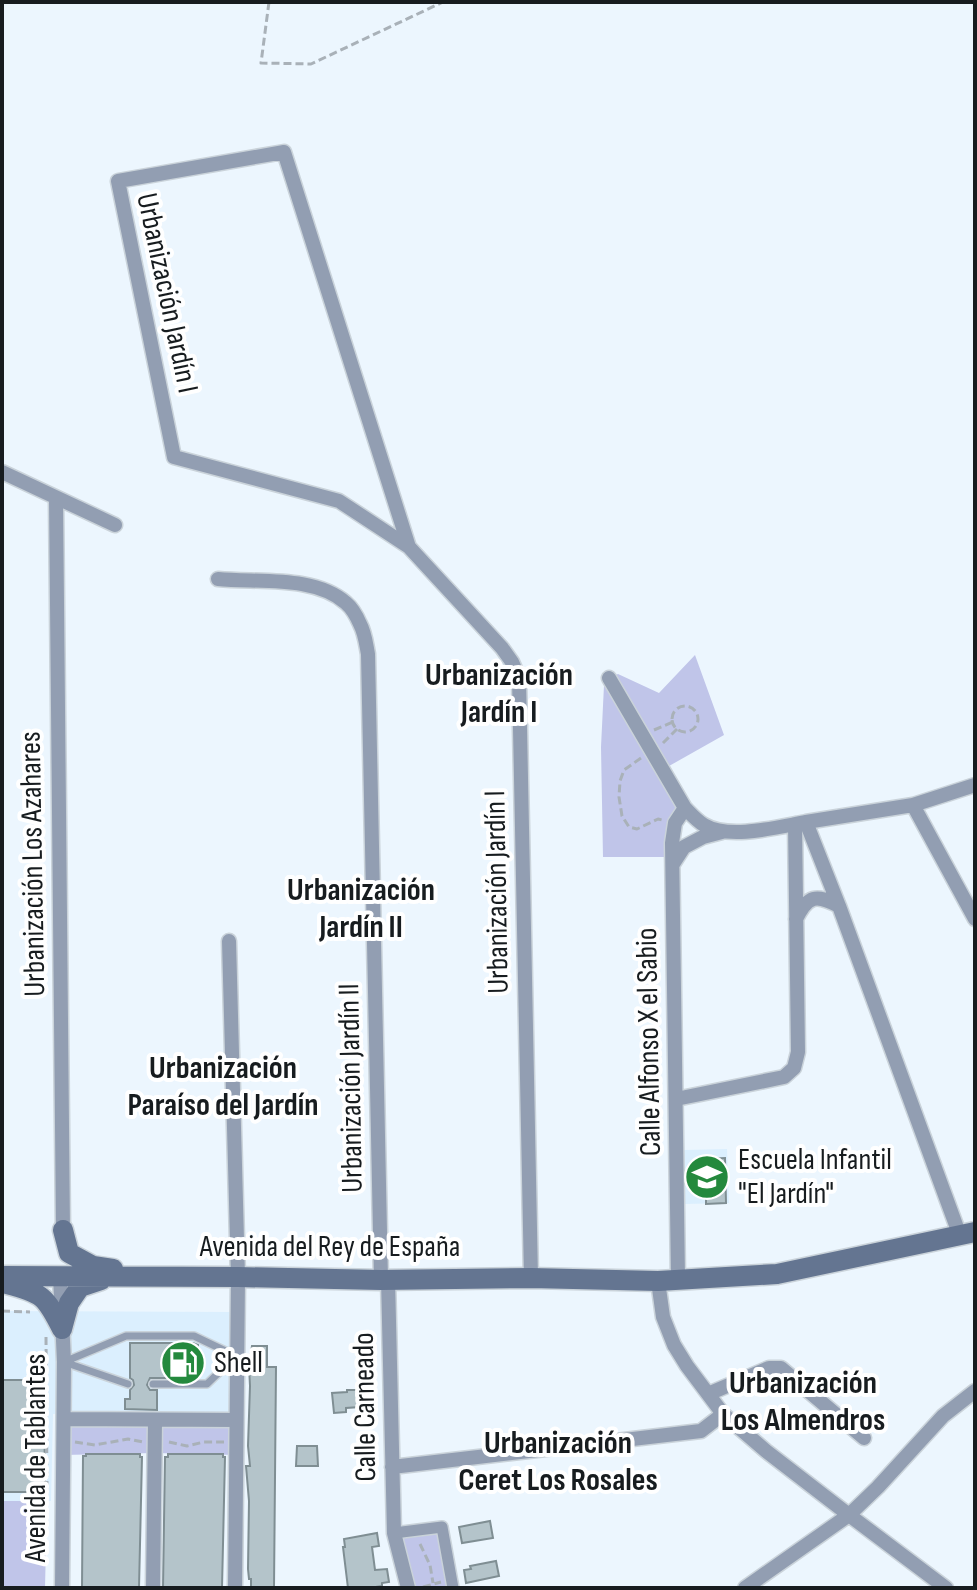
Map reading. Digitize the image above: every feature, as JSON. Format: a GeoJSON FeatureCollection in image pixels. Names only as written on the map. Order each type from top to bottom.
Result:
{"type":"FeatureCollection","features":[{"type":"Feature","properties":{"kind":"main road"},"geometry":{"type":"LineString","coordinates":[[33,1276],[54,1262],[63,1230]]}},
{"type":"Feature","properties":{"kind":"main road"},"geometry":{"type":"LineString","coordinates":[[63,1230],[69,1253],[93,1266],[164,1277]]}},
{"type":"Feature","properties":{"kind":"main road","name":"Avenida del Rey de España"},"geometry":{"type":"LineString","coordinates":[[2,1276],[668,1280],[777,1274],[968,1234]]}},
{"type":"Feature","properties":{"kind":"main road"},"geometry":{"type":"LineString","coordinates":[[54,1329],[80,1287],[112,1277]]}},
{"type":"Feature","properties":{"kind":"main road"},"geometry":{"type":"LineString","coordinates":[[2,1283],[31,1290],[49,1304],[54,1329]]}},
{"type":"Feature","properties":{"kind":"street","name":"Urbanización Jardín I"},"geometry":{"type":"LineString","coordinates":[[409,547],[284,152],[118,181],[174,457],[339,501],[409,547],[502,648],[519,678],[531,1278]]}},
{"type":"Feature","properties":{"kind":"street"},"geometry":{"type":"LineString","coordinates":[[2,472],[115,525]]}},
{"type":"Feature","properties":{"kind":"street","name":"Urbanización Los Azahares"},"geometry":{"type":"LineString","coordinates":[[56,498],[63,1230]]}},
{"type":"Feature","properties":{"kind":"street","name":"Urbanización Jardín II"},"geometry":{"type":"LineString","coordinates":[[218,579],[293,583],[322,588],[347,604],[362,627],[368,654],[384,1279]]}},
{"type":"Feature","properties":{"kind":"street"},"geometry":{"type":"LineString","coordinates":[[609,678],[685,808],[702,825],[722,832]]}},
{"type":"Feature","properties":{"kind":"street"},"geometry":{"type":"LineString","coordinates":[[673,865],[684,847],[703,837],[913,805],[975,785]]}},
{"type":"Feature","properties":{"kind":"street"},"geometry":{"type":"LineString","coordinates":[[913,805],[969,896],[975,919]]}},
{"type":"Feature","properties":{"kind":"street"},"geometry":{"type":"LineString","coordinates":[[675,823],[685,808]]}},
{"type":"Feature","properties":{"kind":"street","name":"Calle Alfonso X el Sabio"},"geometry":{"type":"LineString","coordinates":[[675,823],[672,843],[676,1099],[668,1280],[663,1317],[674,1345],[723,1414],[766,1451],[946,1588]]}},
{"type":"Feature","properties":{"kind":"street"},"geometry":{"type":"LineString","coordinates":[[801,823],[839,906],[968,1234]]}},
{"type":"Feature","properties":{"kind":"street"},"geometry":{"type":"LineString","coordinates":[[676,1099],[784,1077],[794,1068],[798,1052],[796,919],[801,823]]}},
{"type":"Feature","properties":{"kind":"street"},"geometry":{"type":"LineString","coordinates":[[796,919],[804,904],[814,898],[839,906]]}},
{"type":"Feature","properties":{"kind":"street"},"geometry":{"type":"LineString","coordinates":[[229,941],[238,1277],[235,1588]]}},
{"type":"Feature","properties":{"kind":"street","name":"Avenida de Tablantes"},"geometry":{"type":"LineString","coordinates":[[60,1276],[54,1329],[64,1362],[62,1588]]}},
{"type":"Feature","properties":{"kind":"street","name":"Calle Carneado"},"geometry":{"type":"LineString","coordinates":[[384,1279],[394,1533],[408,1588]]}},
{"type":"Feature","properties":{"kind":"street"},"geometry":{"type":"LineString","coordinates":[[708,1394],[769,1368],[781,1368],[864,1438]]}},
{"type":"Feature","properties":{"kind":"street"},"geometry":{"type":"LineString","coordinates":[[745,1588],[849,1515],[943,1416],[975,1391]]}},
{"type":"Feature","properties":{"kind":"street"},"geometry":{"type":"LineString","coordinates":[[392,1467],[701,1431],[723,1414]]}},
{"type":"Feature","properties":{"kind":"street"},"geometry":{"type":"LineString","coordinates":[[64,1419],[236,1420]]}},
{"type":"Feature","properties":{"kind":"street"},"geometry":{"type":"LineString","coordinates":[[153,1588],[155,1420]]}},
{"type":"Feature","properties":{"kind":"street"},"geometry":{"type":"LineString","coordinates":[[394,1533],[442,1527],[453,1588]]}},
{"type":"Feature","properties":{"kind":"lane"},"geometry":{"type":"LineString","coordinates":[[64,1362],[126,1336],[194,1336],[236,1356],[207,1384],[153,1384]]}},
{"type":"Feature","properties":{"kind":"lane"},"geometry":{"type":"LineString","coordinates":[[64,1362],[128,1384]]}},
{"type":"Feature","properties":{"kind":"path"},"geometry":{"type":"LineString","coordinates":[[269,2],[261,63],[311,64],[443,2]]}},
{"type":"Feature","properties":{"kind":"path"},"geometry":{"type":"LineString","coordinates":[[682,706],[691,707],[697,714],[697,722],[692,729],[677,729],[673,714],[682,706]]}},
{"type":"Feature","properties":{"kind":"path"},"geometry":{"type":"LineString","coordinates":[[642,735],[673,722]]}},
{"type":"Feature","properties":{"kind":"path"},"geometry":{"type":"LineString","coordinates":[[675,823],[658,819],[637,829],[629,827],[622,816],[619,797],[624,770],[652,753],[677,729]]}},
{"type":"Feature","properties":{"kind":"path"},"geometry":{"type":"LineString","coordinates":[[2,1311],[32,1312],[45,1326],[54,1329],[47,1501]]}},
{"type":"Feature","properties":{"kind":"path"},"geometry":{"type":"LineString","coordinates":[[411,1531],[424,1549],[430,1565],[433,1583],[423,1585],[423,1588]]}},
{"type":"Feature","properties":{"kind":"shaded area"},"geometry":{"type":"Polygon","coordinates":[[[695,655],[724,735],[662,770],[685,808],[673,857],[603,857],[601,747],[604,685],[609,678],[618,674],[659,693],[695,655]]]}},
{"type":"Feature","properties":{"kind":"shaded area","name":"Escuela Infantil \"El Jardín\""},"geometry":{"type":"Polygon","coordinates":[[[727,1149],[729,1203],[685,1204],[684,1150],[727,1149]]]}},
{"type":"Feature","properties":{"kind":"shaded area"},"geometry":{"type":"Polygon","coordinates":[[[2,1311],[231,1312],[230,1414],[53,1414],[51,1501],[2,1501],[2,1311]]]}},
{"type":"Feature","properties":{"kind":"shaded area"},"geometry":{"type":"Polygon","coordinates":[[[64,1419],[236,1420],[236,1455],[63,1455],[64,1419]]]}},
{"type":"Feature","properties":{"kind":"shaded area"},"geometry":{"type":"Polygon","coordinates":[[[2,1501],[47,1501],[45,1588],[2,1588],[2,1501]]]}},
{"type":"Feature","properties":{"kind":"shaded area"},"geometry":{"type":"Polygon","coordinates":[[[442,1527],[453,1588],[408,1588],[394,1533],[442,1527]]]}},
{"type":"Feature","properties":{"kind":"building"},"geometry":{"type":"Polygon","coordinates":[[[725,1158],[726,1203],[706,1204],[706,1159],[725,1158]]]}},
{"type":"Feature","properties":{"kind":"building"},"geometry":{"type":"Polygon","coordinates":[[[130,1343],[198,1345],[198,1375],[150,1378],[147,1385],[150,1390],[157,1390],[157,1410],[125,1409],[125,1399],[130,1399],[130,1390],[134,1385],[130,1378],[130,1343]]]}},
{"type":"Feature","properties":{"kind":"building"},"geometry":{"type":"Polygon","coordinates":[[[252,1346],[267,1346],[267,1367],[276,1367],[274,1588],[251,1588],[248,1569],[246,1466],[250,1466],[249,1366],[252,1346]]]}},
{"type":"Feature","properties":{"kind":"building"},"geometry":{"type":"Polygon","coordinates":[[[2,1380],[44,1380],[45,1492],[2,1492],[2,1380]]]}},
{"type":"Feature","properties":{"kind":"building"},"geometry":{"type":"Polygon","coordinates":[[[359,1390],[360,1407],[334,1413],[332,1393],[359,1390]]]}},
{"type":"Feature","properties":{"kind":"building"},"geometry":{"type":"Polygon","coordinates":[[[297,1446],[317,1446],[318,1466],[296,1466],[297,1446]]]}},
{"type":"Feature","properties":{"kind":"building"},"geometry":{"type":"Polygon","coordinates":[[[140,1454],[142,1457],[139,1588],[82,1588],[83,1456],[140,1454]]]}},
{"type":"Feature","properties":{"kind":"building"},"geometry":{"type":"Polygon","coordinates":[[[168,1454],[223,1454],[225,1457],[222,1588],[163,1588],[165,1457],[168,1454]]]}},
{"type":"Feature","properties":{"kind":"building"},"geometry":{"type":"Polygon","coordinates":[[[490,1521],[493,1538],[462,1543],[459,1527],[490,1521]]]}},
{"type":"Feature","properties":{"kind":"building"},"geometry":{"type":"Polygon","coordinates":[[[377,1533],[379,1546],[372,1547],[375,1570],[387,1569],[389,1582],[369,1588],[348,1588],[344,1539],[377,1533]]]}},
{"type":"Feature","properties":{"kind":"building"},"geometry":{"type":"Polygon","coordinates":[[[496,1561],[499,1576],[466,1583],[464,1570],[496,1561]]]}},
{"type":"Feature","properties":{"kind":"place","name":"Escuela Infantil \"El Jardín\""},"geometry":{"type":"Point","coordinates":[707,1177]}},
{"type":"Feature","properties":{"kind":"place","name":"Shell"},"geometry":{"type":"Point","coordinates":[183,1363]}},
{"type":"Feature","properties":{"kind":"district","name":"Urbanización Jardín I"},"geometry":{"type":"Point","coordinates":[499,694]}},
{"type":"Feature","properties":{"kind":"district","name":"Urbanización Jardín II"},"geometry":{"type":"Point","coordinates":[361,908]}},
{"type":"Feature","properties":{"kind":"district","name":"Urbanización Paraíso del Jardín"},"geometry":{"type":"Point","coordinates":[223,1086]}},
{"type":"Feature","properties":{"kind":"district","name":"Urbanización Los Almendros"},"geometry":{"type":"Point","coordinates":[803,1402]}},
{"type":"Feature","properties":{"kind":"district","name":"Urbanización Ceret Los Rosales"},"geometry":{"type":"Point","coordinates":[558,1462]}}]}
